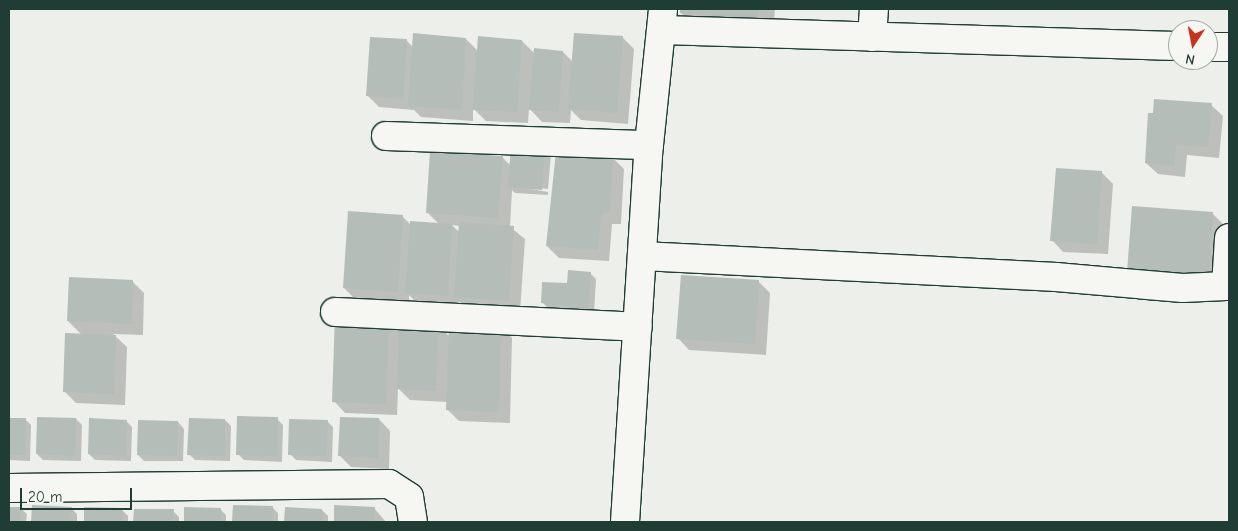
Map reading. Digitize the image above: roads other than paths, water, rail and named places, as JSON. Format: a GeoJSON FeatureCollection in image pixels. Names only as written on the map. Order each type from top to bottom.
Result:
{"type":"FeatureCollection","features":[{"type":"Feature","properties":{"kind":"street"},"geometry":{"type":"LineString","coordinates":[[872,37],[874,9]]}},
{"type":"Feature","properties":{"kind":"street"},"geometry":{"type":"LineString","coordinates":[[624,522],[649,145],[662,19],[872,37],[1168,46]]}},
{"type":"Feature","properties":{"kind":"street"},"geometry":{"type":"LineString","coordinates":[[386,136],[649,145]]}},
{"type":"Feature","properties":{"kind":"street"},"geometry":{"type":"LineString","coordinates":[[642,256],[1056,277],[1183,288],[1228,286],[1229,238]]}},
{"type":"Feature","properties":{"kind":"street"},"geometry":{"type":"LineString","coordinates":[[335,312],[638,327]]}},
{"type":"Feature","properties":{"kind":"street"},"geometry":{"type":"LineString","coordinates":[[9,488],[389,484],[408,497],[413,522]]}}]}
